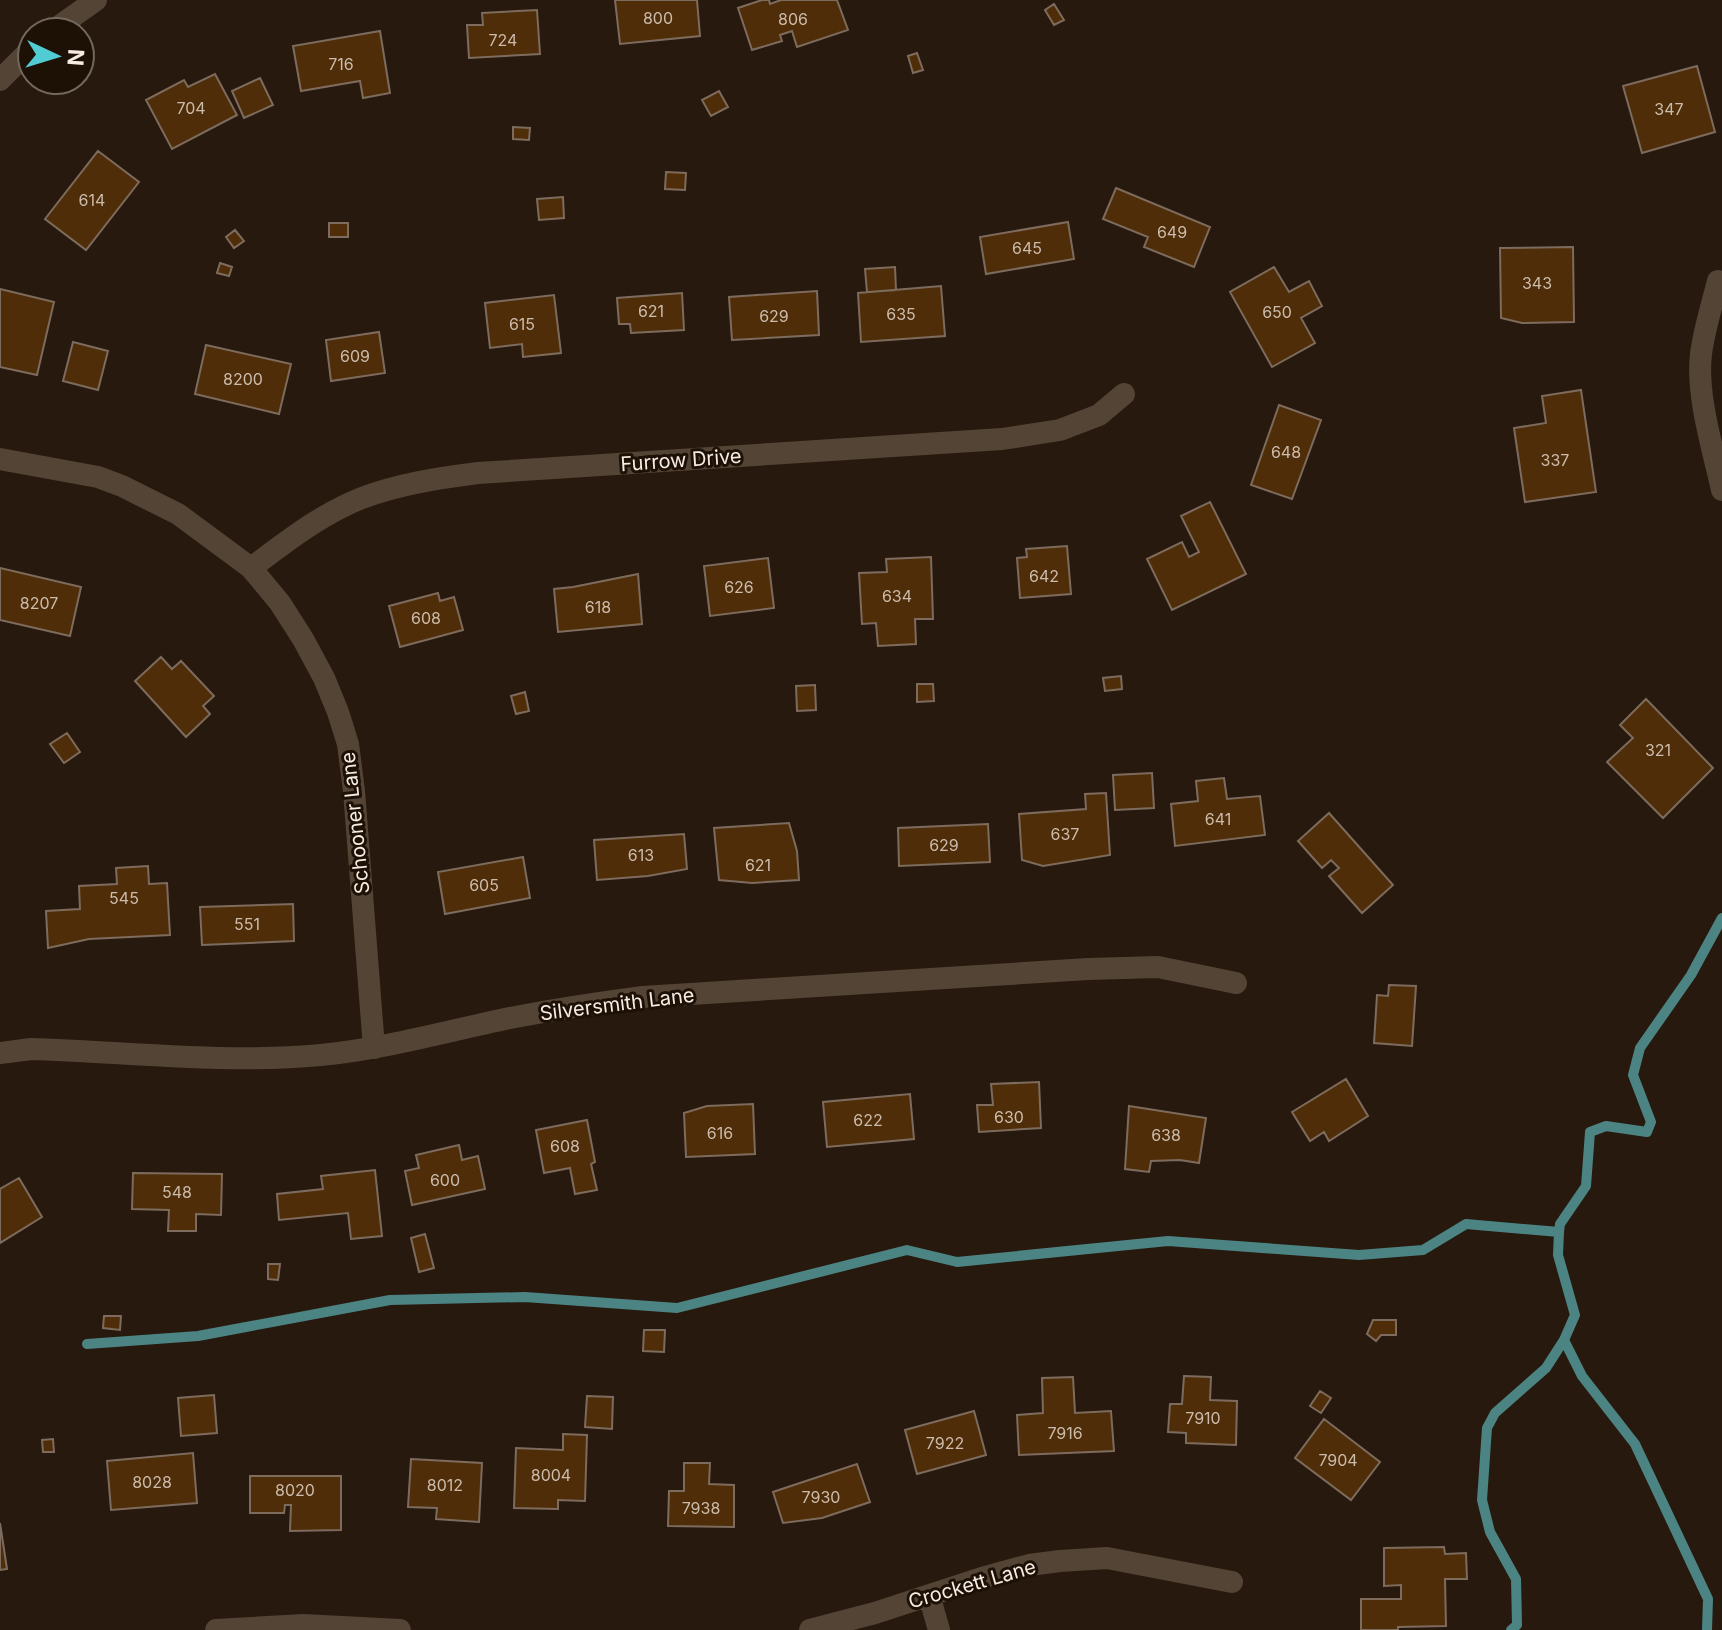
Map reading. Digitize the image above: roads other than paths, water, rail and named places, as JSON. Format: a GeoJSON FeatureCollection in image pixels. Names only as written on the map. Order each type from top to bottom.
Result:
{"type":"FeatureCollection","features":[{"type":"Feature","properties":{"kind":"street"},"geometry":{"type":"LineString","coordinates":[[74,16],[96,0]]}},
{"type":"Feature","properties":{"kind":"street"},"geometry":{"type":"LineString","coordinates":[[1718,281],[1701,353],[1700,380],[1722,490]]}},
{"type":"Feature","properties":{"kind":"street","name":"Furrow Drive"},"geometry":{"type":"LineString","coordinates":[[251,568],[296,535],[351,503],[400,486],[434,479],[478,473],[1002,439],[1060,430],[1099,415],[1124,394]]}},
{"type":"Feature","properties":{"kind":"street","name":"Schooner Lane"},"geometry":{"type":"LineString","coordinates":[[0,459],[98,477],[178,514],[251,568],[280,603],[303,639],[324,678],[348,744],[374,1048]]}},
{"type":"Feature","properties":{"kind":"street","name":"Silversmith Lane"},"geometry":{"type":"LineString","coordinates":[[0,1053],[31,1049],[257,1059],[323,1055],[374,1048],[576,1006],[643,997],[1102,969],[1158,967],[1236,983]]}},
{"type":"Feature","properties":{"kind":"street","name":"Crockett Lane"},"geometry":{"type":"LineString","coordinates":[[810,1630],[1029,1565],[1107,1558],[1232,1582]]}},
{"type":"Feature","properties":{"kind":"street"},"geometry":{"type":"LineString","coordinates":[[929,1595],[939,1630]]}},
{"type":"Feature","properties":{"kind":"street"},"geometry":{"type":"LineString","coordinates":[[216,1630],[303,1625],[400,1630]]}},
{"type":"Feature","properties":{"kind":"waterway"},"geometry":{"type":"LineString","coordinates":[[1511,1630],[1517,1625],[1516,1579],[1490,1532],[1482,1500],[1487,1428],[1495,1413],[1546,1368],[1564,1340],[1575,1315],[1558,1255],[1559,1232],[1560,1224],[1586,1186],[1590,1132],[1606,1126],[1647,1132],[1651,1122],[1633,1075],[1640,1048],[1691,975],[1722,918]]}},
{"type":"Feature","properties":{"kind":"waterway"},"geometry":{"type":"LineString","coordinates":[[87,1344],[198,1336],[390,1300],[525,1297],[677,1308],[907,1250],[957,1262],[1168,1241],[1359,1255],[1423,1250],[1466,1224],[1559,1232]]}},
{"type":"Feature","properties":{"kind":"waterway"},"geometry":{"type":"LineString","coordinates":[[1564,1340],[1582,1376],[1635,1444],[1708,1599],[1707,1630]]}}]}
